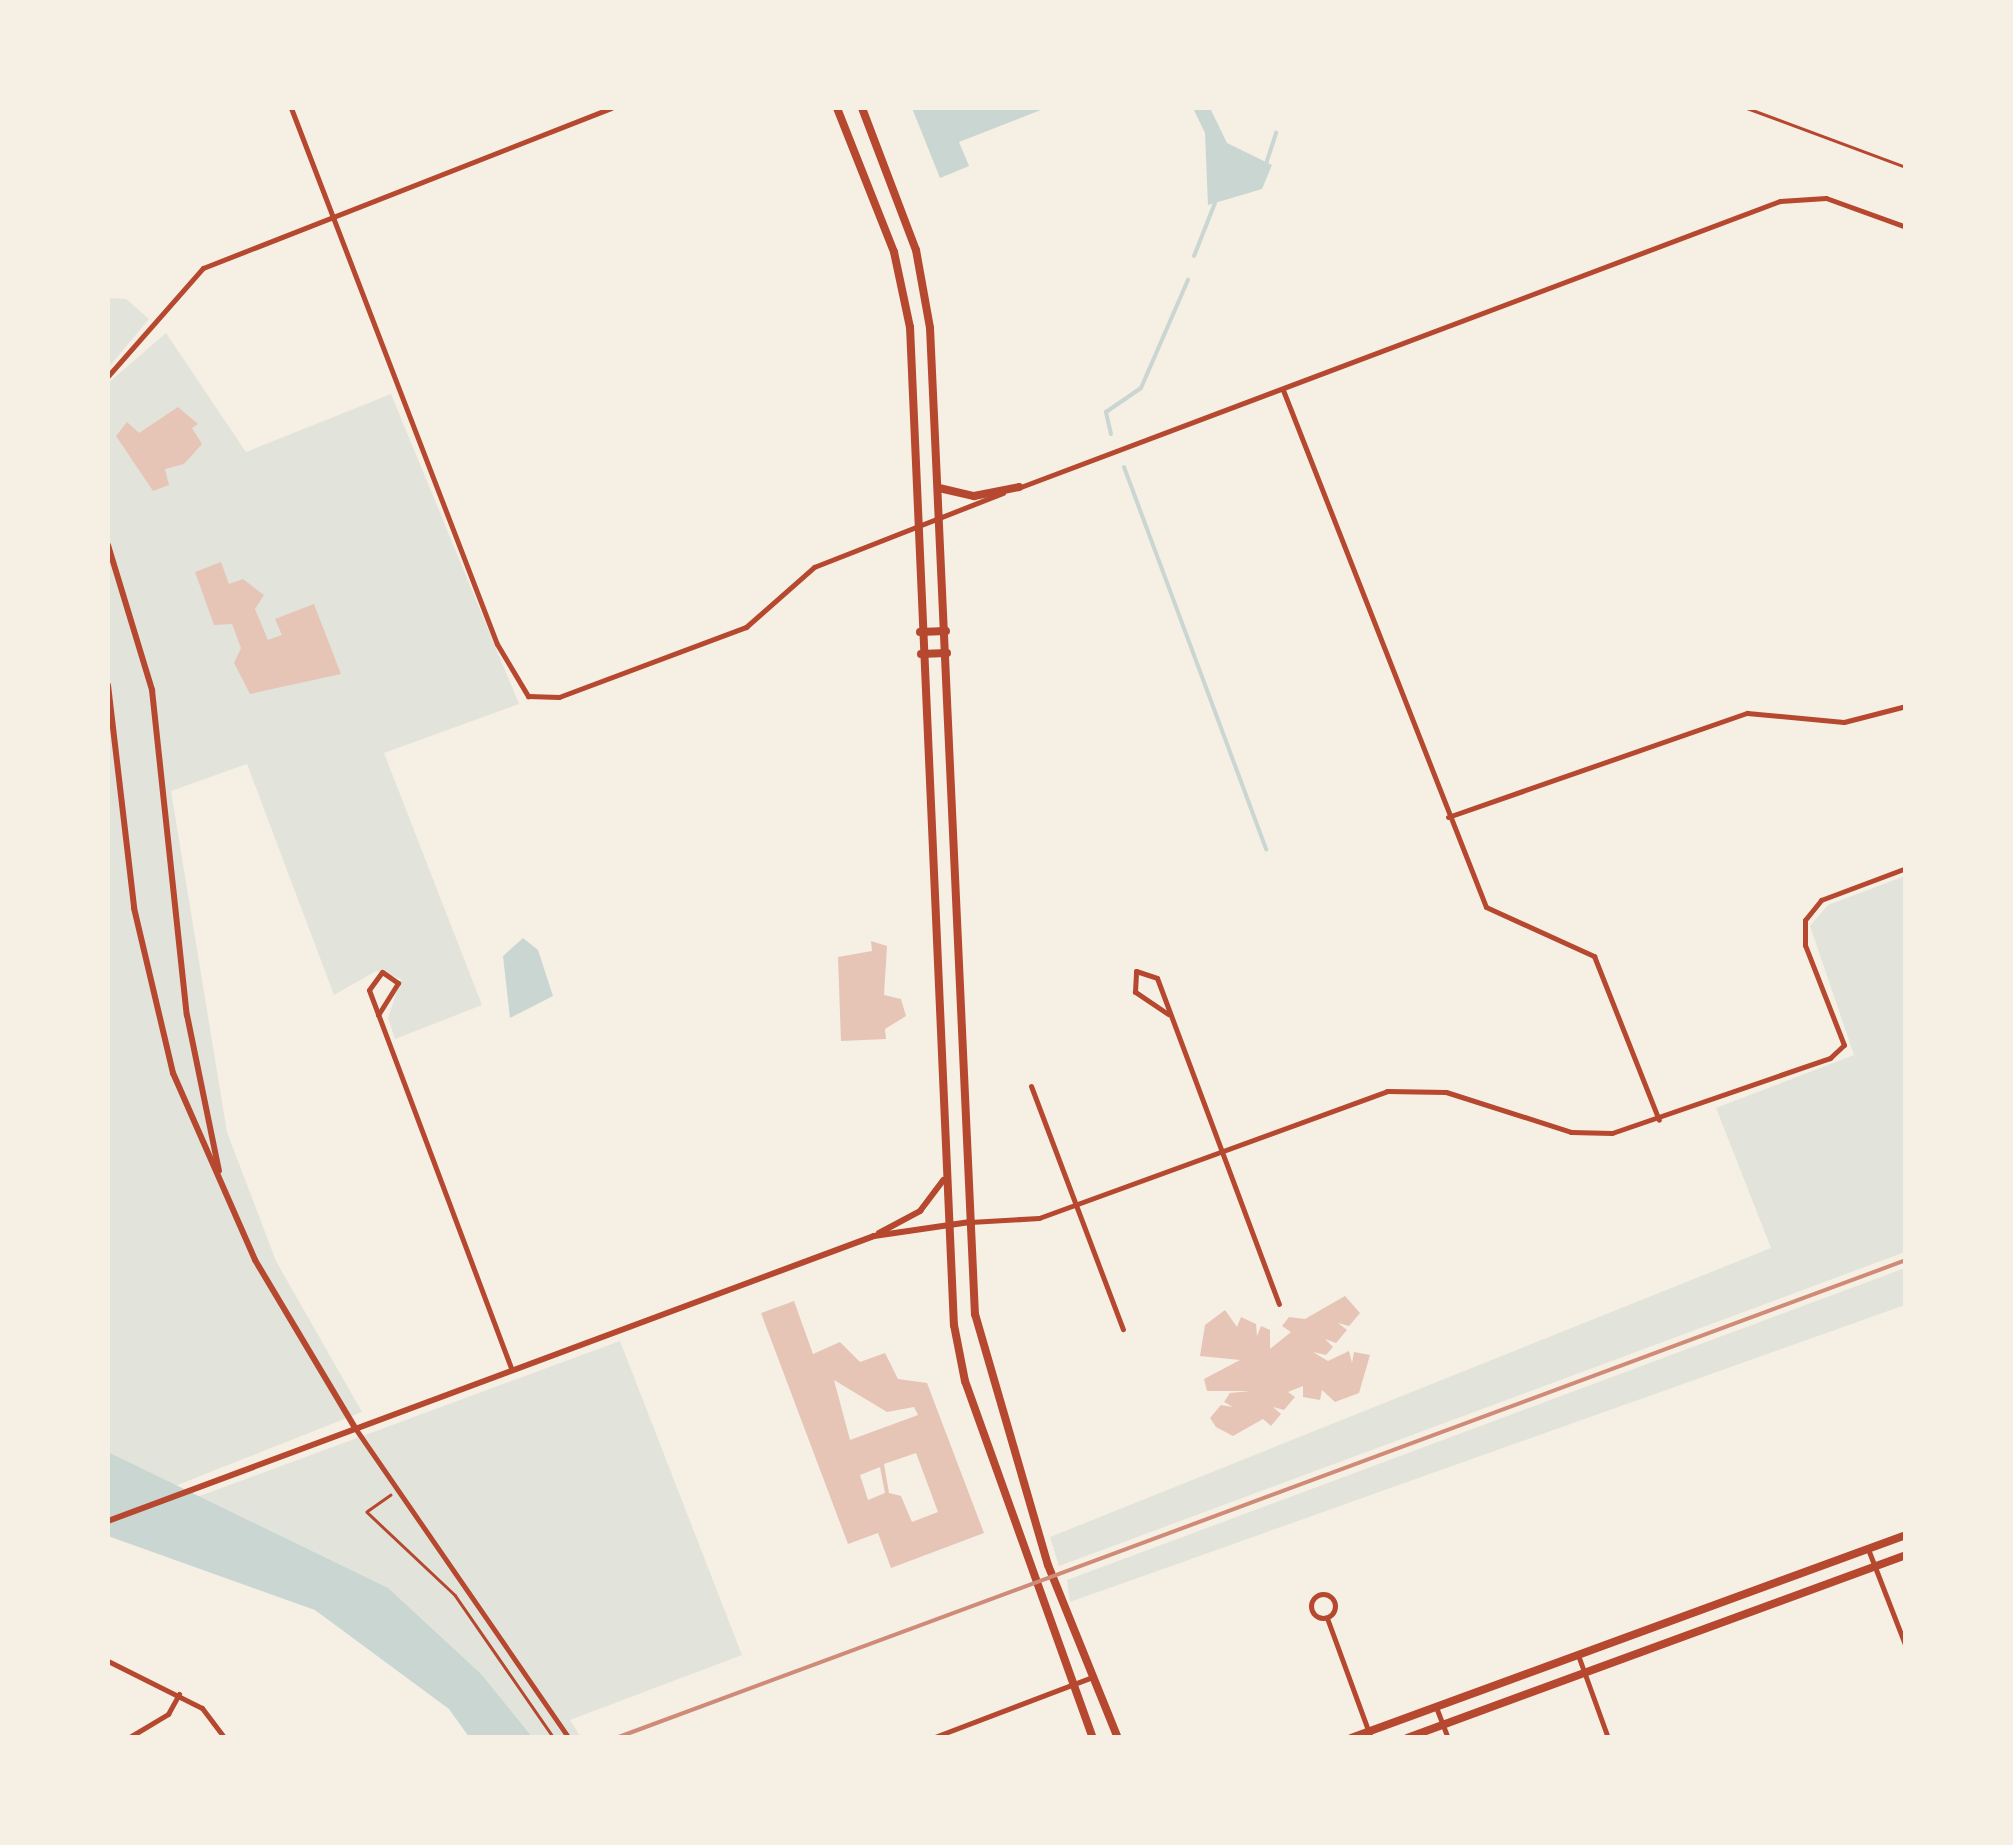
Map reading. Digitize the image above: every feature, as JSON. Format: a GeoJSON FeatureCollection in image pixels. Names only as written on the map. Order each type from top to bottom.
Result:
{"type":"FeatureCollection","features":[{"type":"Feature","properties":{"kind":"main road"},"geometry":{"type":"LineString","coordinates":[[836,108],[894,252],[908,314],[943,1180],[965,1380],[1094,1738]]}},
{"type":"Feature","properties":{"kind":"main road"},"geometry":{"type":"LineString","coordinates":[[862,108],[916,250],[941,517],[970,1222],[988,1374],[1118,1738]]}},
{"type":"Feature","properties":{"kind":"main road"},"geometry":{"type":"LineString","coordinates":[[939,488],[974,496],[1019,487]]}},
{"type":"Feature","properties":{"kind":"main road"},"geometry":{"type":"LineString","coordinates":[[920,632],[946,630]]}},
{"type":"Feature","properties":{"kind":"main road"},"geometry":{"type":"LineString","coordinates":[[920,654],[946,653]]}},
{"type":"Feature","properties":{"kind":"main road"},"geometry":{"type":"LineString","coordinates":[[1351,1738],[1906,1535]]}},
{"type":"Feature","properties":{"kind":"main road"},"geometry":{"type":"LineString","coordinates":[[1407,1738],[1906,1555]]}},
{"type":"Feature","properties":{"kind":"street"},"geometry":{"type":"LineString","coordinates":[[291,108],[497,644],[528,696],[558,698],[746,627],[814,567],[1791,198],[1826,198],[1906,226]]}},
{"type":"Feature","properties":{"kind":"street"},"geometry":{"type":"LineString","coordinates":[[108,376],[146,341],[182,282],[611,108]]}},
{"type":"Feature","properties":{"kind":"street"},"geometry":{"type":"LineString","coordinates":[[1283,389],[1486,907],[1594,956],[1611,980],[1660,1120]]}},
{"type":"Feature","properties":{"kind":"street"},"geometry":{"type":"LineString","coordinates":[[108,545],[152,690],[186,1015],[221,1177]]}},
{"type":"Feature","properties":{"kind":"street"},"geometry":{"type":"LineString","coordinates":[[108,685],[147,975],[192,1128],[221,1177],[277,1302],[355,1428],[569,1738]]}},
{"type":"Feature","properties":{"kind":"street"},"geometry":{"type":"LineString","coordinates":[[1448,818],[1747,714],[1844,722],[1906,706]]}},
{"type":"Feature","properties":{"kind":"street"},"geometry":{"type":"LineString","coordinates":[[874,1236],[1076,1206],[1220,1151],[1404,1089],[1446,1092],[1571,1132],[1660,1120],[1839,1053],[1805,920],[1821,900],[1906,868]]}},
{"type":"Feature","properties":{"kind":"street"},"geometry":{"type":"LineString","coordinates":[[1168,1014],[1135,992],[1136,970],[1154,973],[1279,1304]]}},
{"type":"Feature","properties":{"kind":"street"},"geometry":{"type":"LineString","coordinates":[[378,1015],[398,983],[382,972],[369,990],[378,1015],[512,1370]]}},
{"type":"Feature","properties":{"kind":"street"},"geometry":{"type":"LineString","coordinates":[[1031,1086],[1123,1330]]}},
{"type":"Feature","properties":{"kind":"street"},"geometry":{"type":"LineString","coordinates":[[108,1521],[874,1236],[920,1210],[943,1180]]}},
{"type":"Feature","properties":{"kind":"street"},"geometry":{"type":"LineString","coordinates":[[1868,1548],[1906,1647]]}},
{"type":"Feature","properties":{"kind":"street"},"geometry":{"type":"LineString","coordinates":[[1327,1618],[1313,1612],[1318,1596],[1334,1602],[1327,1618],[1370,1734]]}},
{"type":"Feature","properties":{"kind":"street"},"geometry":{"type":"LineString","coordinates":[[1578,1655],[1608,1738]]}},
{"type":"Feature","properties":{"kind":"street"},"geometry":{"type":"LineString","coordinates":[[108,1661],[179,1694],[225,1738]]}},
{"type":"Feature","properties":{"kind":"street"},"geometry":{"type":"LineString","coordinates":[[932,1738],[1095,1676]]}},
{"type":"Feature","properties":{"kind":"street"},"geometry":{"type":"LineString","coordinates":[[128,1738],[168,1714],[179,1694]]}},
{"type":"Feature","properties":{"kind":"street"},"geometry":{"type":"LineString","coordinates":[[1436,1707],[1448,1738]]}},
{"type":"Feature","properties":{"kind":"path"},"geometry":{"type":"LineString","coordinates":[[1747,108],[1906,167]]}},
{"type":"Feature","properties":{"kind":"path"},"geometry":{"type":"LineString","coordinates":[[400,1489],[367,1512],[455,1595],[554,1738]]}},
{"type":"Feature","properties":{"kind":"shaded area"},"geometry":{"type":"Polygon","coordinates":[[[912,108],[1046,108],[959,142],[969,166],[940,178],[912,108]]]}},
{"type":"Feature","properties":{"kind":"shaded area"},"geometry":{"type":"Polygon","coordinates":[[[1193,108],[1210,108],[1227,143],[1272,165],[1262,189],[1208,205],[1205,133],[1193,108]]]}},
{"type":"Feature","properties":{"kind":"shaded area"},"geometry":{"type":"Polygon","coordinates":[[[108,298],[126,299],[149,319],[108,368],[108,298]]]}},
{"type":"Feature","properties":{"kind":"shaded area"},"geometry":{"type":"Polygon","coordinates":[[[166,333],[246,452],[391,394],[519,704],[384,753],[482,1005],[395,1039],[388,1018],[401,979],[376,971],[334,995],[247,764],[171,791],[227,1132],[276,1261],[362,1412],[175,1486],[108,1452],[108,383],[166,333]]]}},
{"type":"Feature","properties":{"kind":"shaded area"},"geometry":{"type":"Polygon","coordinates":[[[1905,876],[1905,1252],[1059,1566],[1050,1537],[1771,1248],[1716,1108],[1854,1055],[1810,926],[1828,905],[1905,876]]]}},
{"type":"Feature","properties":{"kind":"shaded area"},"geometry":{"type":"Polygon","coordinates":[[[523,938],[538,950],[553,996],[510,1018],[503,956],[523,938]]]}},
{"type":"Feature","properties":{"kind":"shaded area"},"geometry":{"type":"Polygon","coordinates":[[[1905,1268],[1905,1305],[1070,1602],[1067,1580],[1905,1268]]]}},
{"type":"Feature","properties":{"kind":"shaded area"},"geometry":{"type":"Polygon","coordinates":[[[620,1341],[742,1655],[570,1720],[581,1737],[499,1737],[197,1497],[620,1341]]]}},
{"type":"Feature","properties":{"kind":"shaded area"},"geometry":{"type":"Polygon","coordinates":[[[108,1452],[388,1588],[481,1674],[532,1737],[469,1737],[449,1709],[315,1610],[108,1536],[108,1452]]]}},
{"type":"Feature","properties":{"kind":"building"},"geometry":{"type":"Polygon","coordinates":[[[178,407],[198,424],[192,428],[202,444],[184,464],[165,469],[169,485],[153,491],[116,436],[127,422],[139,433],[178,407]]]}},
{"type":"Feature","properties":{"kind":"building"},"geometry":{"type":"Polygon","coordinates":[[[221,562],[229,584],[243,579],[264,595],[255,609],[268,640],[282,635],[275,619],[314,604],[341,674],[250,694],[234,663],[241,648],[232,624],[214,625],[195,572],[221,562]]]}},
{"type":"Feature","properties":{"kind":"building"},"geometry":{"type":"Polygon","coordinates":[[[871,941],[887,946],[884,995],[901,999],[906,1016],[885,1029],[886,1039],[841,1041],[838,957],[872,951],[871,941]]]}},
{"type":"Feature","properties":{"kind":"building"},"geometry":{"type":"Polygon","coordinates":[[[1345,1296],[1360,1313],[1349,1326],[1338,1323],[1347,1330],[1336,1343],[1325,1339],[1333,1347],[1326,1355],[1313,1352],[1328,1361],[1349,1351],[1352,1363],[1354,1352],[1370,1355],[1359,1393],[1335,1402],[1322,1390],[1320,1400],[1303,1397],[1303,1386],[1288,1392],[1295,1397],[1284,1410],[1273,1407],[1281,1414],[1271,1426],[1263,1419],[1233,1436],[1216,1427],[1210,1418],[1221,1405],[1233,1407],[1224,1402],[1230,1393],[1250,1391],[1207,1391],[1204,1379],[1240,1360],[1200,1356],[1205,1325],[1225,1310],[1237,1327],[1241,1317],[1256,1324],[1257,1336],[1261,1326],[1270,1330],[1270,1349],[1291,1332],[1282,1326],[1289,1317],[1305,1319],[1345,1296]]]}},
{"type":"Feature","properties":{"kind":"building"},"geometry":{"type":"Polygon","coordinates":[[[794,1301],[813,1354],[840,1342],[860,1362],[885,1353],[898,1379],[927,1383],[984,1533],[891,1568],[878,1533],[848,1544],[761,1313],[794,1301]],[[834,1380],[850,1440],[918,1415],[914,1407],[887,1412],[834,1380]],[[916,1453],[884,1464],[889,1493],[901,1496],[912,1522],[938,1512],[916,1453]],[[880,1467],[860,1475],[868,1500],[885,1493],[880,1467]]]}},
{"type":"Feature","properties":{"kind":"waterway"},"geometry":{"type":"LineString","coordinates":[[1266,164],[1276,133]]}},
{"type":"Feature","properties":{"kind":"waterway"},"geometry":{"type":"LineString","coordinates":[[1194,256],[1215,203]]}},
{"type":"Feature","properties":{"kind":"waterway"},"geometry":{"type":"LineString","coordinates":[[1111,434],[1106,412],[1141,388],[1188,280]]}},
{"type":"Feature","properties":{"kind":"waterway"},"geometry":{"type":"LineString","coordinates":[[1124,467],[1266,849]]}},
{"type":"Feature","properties":{"kind":"railway"},"geometry":{"type":"LineString","coordinates":[[616,1738],[1906,1260]]}}]}
